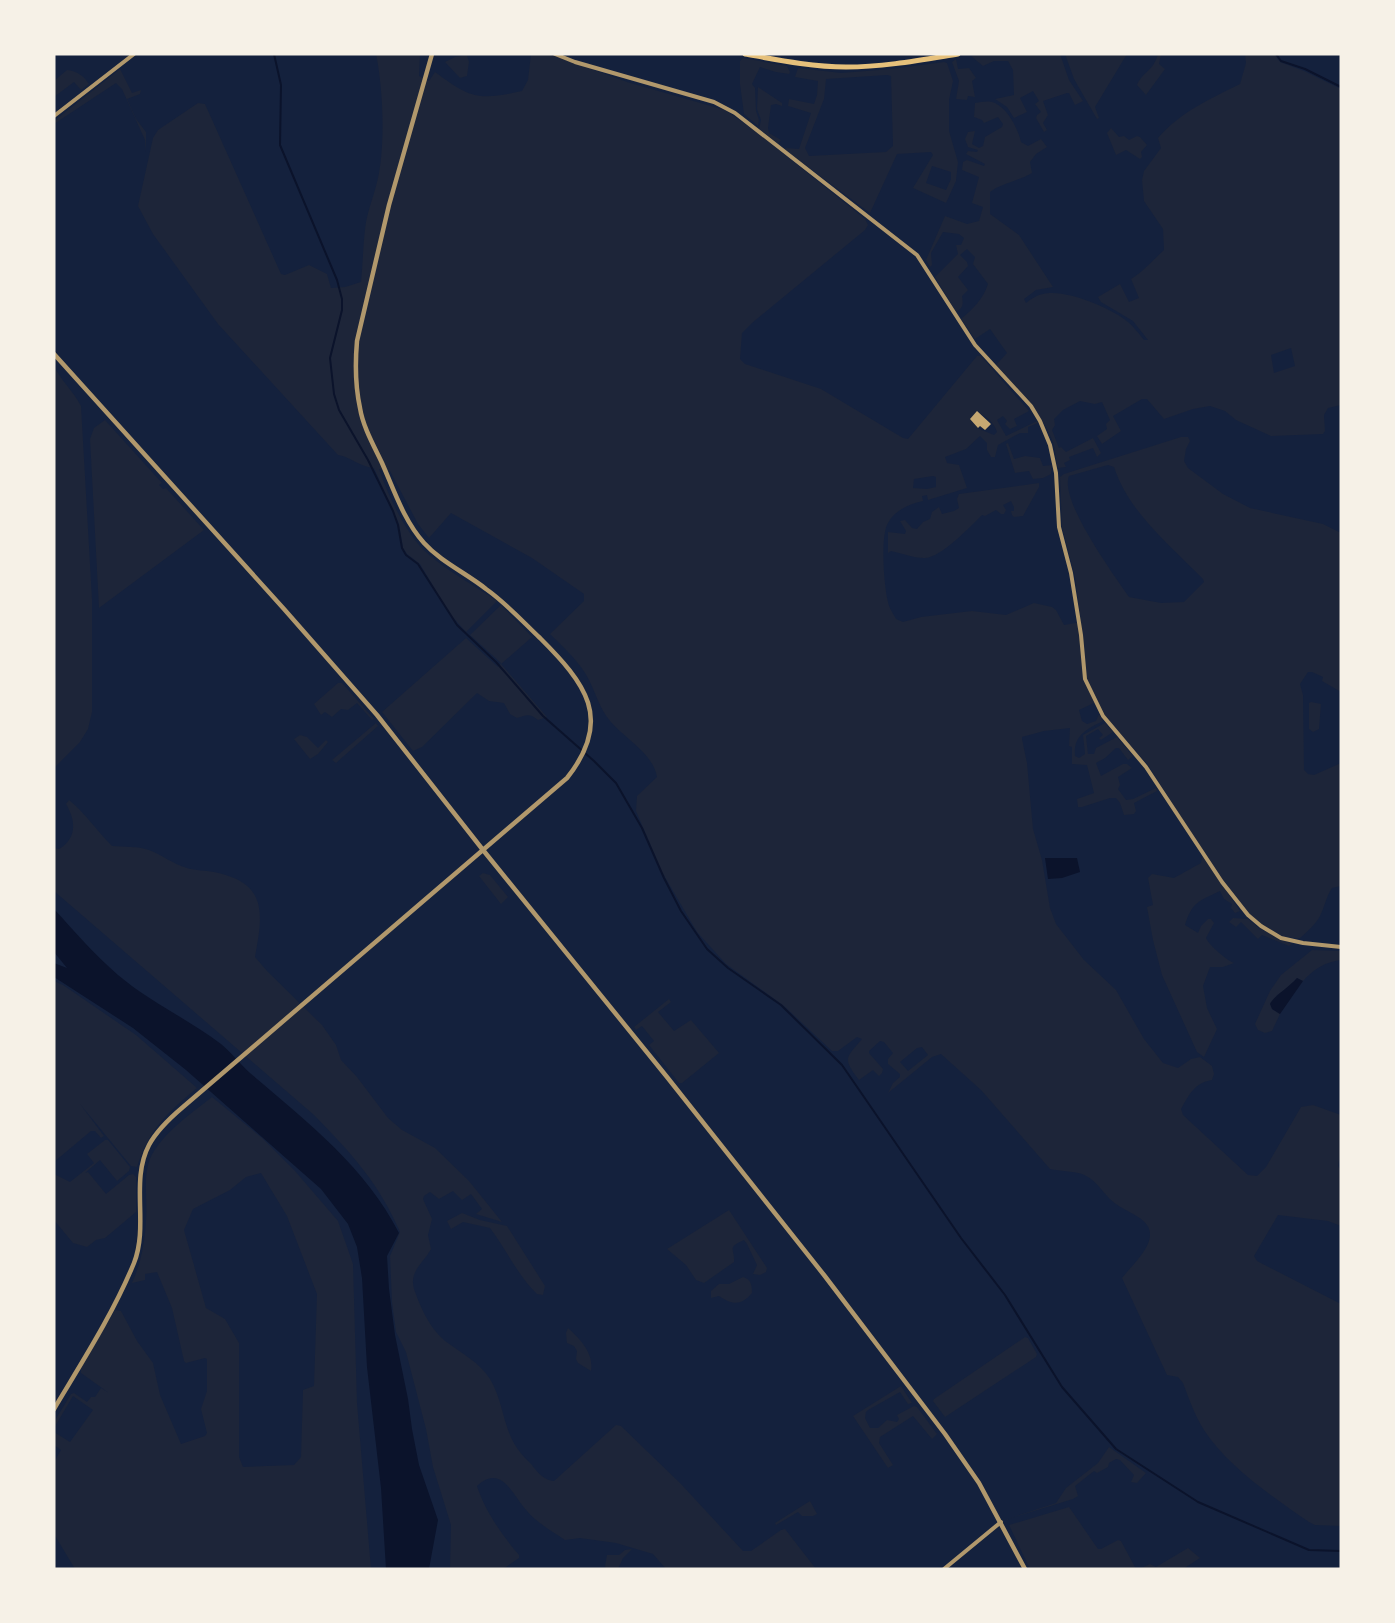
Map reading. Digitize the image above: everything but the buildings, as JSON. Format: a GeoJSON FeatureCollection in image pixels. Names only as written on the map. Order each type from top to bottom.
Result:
{"type":"FeatureCollection","features":[{"type":"Feature","properties":{"kind":"main road"},"geometry":{"type":"LineString","coordinates":[[745,54],[807,65],[847,67],[879,66],[957,54]]}},
{"type":"Feature","properties":{"kind":"street"},"geometry":{"type":"LineString","coordinates":[[54,116],[134,54]]}},
{"type":"Feature","properties":{"kind":"street"},"geometry":{"type":"LineString","coordinates":[[54,1409],[94,1340],[133,1263],[141,1231],[143,1161],[156,1135],[183,1107],[567,778],[589,740],[590,712],[583,689],[560,658],[500,600],[434,553],[414,531],[360,411],[355,363],[357,341],[389,205],[432,54]]}},
{"type":"Feature","properties":{"kind":"street"},"geometry":{"type":"LineString","coordinates":[[555,54],[619,76],[714,102],[735,113],[879,223],[921,259],[975,345],[988,362],[1031,406],[1046,434],[1056,473],[1059,527],[1071,573],[1085,679],[1103,716],[1146,767],[1222,882],[1248,915],[1281,938],[1341,947]]}},
{"type":"Feature","properties":{"kind":"street"},"geometry":{"type":"LineString","coordinates":[[54,354],[345,678],[824,1275],[965,1462],[1001,1522],[1025,1569]]}},
{"type":"Feature","properties":{"kind":"street"},"geometry":{"type":"LineString","coordinates":[[944,1569],[1001,1522]]}},
{"type":"Feature","properties":{"kind":"shaded area"},"geometry":{"type":"Polygon","coordinates":[[[376,54],[420,54],[419,76],[429,81],[435,72],[466,92],[495,96],[522,91],[528,80],[531,54],[550,54],[627,82],[725,110],[758,133],[865,219],[868,225],[865,230],[742,333],[740,359],[745,364],[821,389],[908,439],[977,356],[981,356],[1029,411],[1014,419],[1017,426],[1010,429],[1005,424],[1007,421],[1003,416],[997,420],[1006,436],[1037,421],[1038,423],[1028,427],[1028,433],[1020,433],[998,445],[995,457],[991,457],[987,450],[987,443],[980,436],[966,449],[945,457],[947,463],[959,465],[967,488],[928,500],[927,495],[922,496],[923,501],[903,508],[891,518],[884,539],[885,585],[888,602],[896,619],[903,622],[921,617],[972,611],[1006,615],[1034,603],[1052,607],[1064,625],[1081,622],[1075,577],[1062,527],[1060,477],[1181,437],[1188,437],[1190,441],[1184,461],[1188,468],[1223,494],[1250,508],[1323,524],[1341,533],[1341,692],[1322,681],[1323,677],[1312,672],[1308,672],[1300,684],[1303,695],[1304,770],[1314,775],[1341,763],[1341,886],[1332,888],[1318,919],[1300,938],[1289,938],[1269,930],[1228,893],[1240,911],[1235,913],[1231,908],[1232,904],[1224,899],[1220,891],[1202,900],[1190,911],[1185,925],[1198,933],[1201,926],[1211,919],[1214,923],[1206,938],[1218,952],[1234,963],[1223,967],[1210,967],[1203,986],[1207,1008],[1217,1029],[1204,1057],[1197,1052],[1162,975],[1147,907],[1153,905],[1148,878],[1152,874],[1174,878],[1201,863],[1203,852],[1148,765],[1104,716],[1096,702],[1079,710],[1082,721],[1087,724],[1096,721],[1099,714],[1103,721],[1082,734],[1076,743],[1075,756],[1079,758],[1085,754],[1083,735],[1105,723],[1113,732],[1101,740],[1099,738],[1103,735],[1098,729],[1086,736],[1088,754],[1094,754],[1096,748],[1117,737],[1133,756],[1128,760],[1119,748],[1116,748],[1096,763],[1101,776],[1127,764],[1132,768],[1118,777],[1120,785],[1118,789],[1126,800],[1156,788],[1157,791],[1134,803],[1136,811],[1134,814],[1124,815],[1116,798],[1078,807],[1077,799],[1094,793],[1087,765],[1072,764],[1072,747],[1069,746],[1070,728],[1044,731],[1022,737],[1022,739],[1027,763],[1033,829],[1042,860],[1050,908],[1056,924],[1084,960],[1116,990],[1144,1039],[1163,1063],[1178,1068],[1191,1059],[1200,1057],[1212,1066],[1214,1074],[1212,1080],[1193,1090],[1181,1109],[1183,1115],[1248,1175],[1257,1176],[1266,1167],[1301,1107],[1313,1105],[1341,1115],[1341,1150],[1338,1166],[1341,1170],[1341,1226],[1328,1221],[1278,1215],[1254,1256],[1257,1261],[1341,1304],[1341,1526],[1315,1525],[1309,1522],[1238,1469],[1204,1430],[1183,1383],[1178,1377],[1167,1375],[1122,1278],[1147,1245],[1150,1233],[1146,1223],[1116,1204],[1088,1177],[1078,1173],[1050,1169],[981,1090],[941,1054],[932,1057],[888,1093],[900,1074],[888,1064],[888,1059],[893,1053],[884,1042],[880,1041],[869,1053],[883,1069],[882,1073],[879,1076],[873,1070],[859,1080],[850,1067],[848,1058],[862,1039],[857,1037],[838,1051],[832,1051],[784,1006],[726,964],[697,932],[662,872],[636,811],[637,796],[657,777],[654,768],[644,753],[616,728],[603,712],[581,667],[550,634],[584,601],[584,594],[532,558],[451,513],[429,538],[418,524],[390,471],[379,469],[398,514],[419,545],[444,566],[497,601],[466,632],[449,613],[420,564],[403,548],[399,524],[374,468],[338,455],[218,324],[153,234],[138,206],[153,138],[158,130],[198,103],[205,104],[281,274],[285,275],[309,265],[327,274],[331,288],[361,282],[366,222],[381,160],[382,98],[376,54]],[[977,413],[971,420],[979,429],[994,435],[997,432],[990,420],[980,414],[977,413]],[[1108,465],[1069,476],[1068,487],[1080,519],[1129,597],[1161,603],[1184,602],[1204,582],[1140,514],[1121,484],[1114,467],[1108,465]],[[936,477],[914,479],[913,488],[936,487],[936,477]],[[922,1047],[917,1048],[900,1062],[908,1071],[928,1055],[922,1047]]]}},
{"type":"Feature","properties":{"kind":"shaded area"},"geometry":{"type":"Polygon","coordinates":[[[1060,54],[1069,80],[1083,101],[1075,105],[1067,93],[1043,101],[1048,115],[1043,123],[1047,130],[1044,132],[1036,118],[1041,112],[1035,104],[1039,101],[1033,91],[1020,98],[1027,112],[1014,118],[1007,107],[995,99],[1014,95],[1013,70],[1008,61],[994,61],[983,66],[971,56],[1060,54]]]}},
{"type":"Feature","properties":{"kind":"shaded area"},"geometry":{"type":"Polygon","coordinates":[[[1065,54],[1127,54],[1095,107],[1099,118],[1097,119],[1074,79],[1065,54]]]}},
{"type":"Feature","properties":{"kind":"shaded area"},"geometry":{"type":"Polygon","coordinates":[[[1158,54],[1161,54],[1159,64],[1165,69],[1146,95],[1137,85],[1158,54]]]}},
{"type":"Feature","properties":{"kind":"shaded area"},"geometry":{"type":"Polygon","coordinates":[[[1245,54],[1274,54],[1280,62],[1341,89],[1341,405],[1328,408],[1324,415],[1325,431],[1323,434],[1271,436],[1236,420],[1225,411],[1210,406],[1164,419],[1147,399],[1142,399],[1113,416],[1121,431],[1102,444],[1097,436],[1107,429],[1106,424],[1110,420],[1102,402],[1095,404],[1080,401],[1063,410],[1054,419],[1055,425],[1052,430],[1059,448],[1061,447],[1066,452],[1093,438],[1101,453],[1097,457],[1093,448],[1069,457],[1070,460],[1064,463],[1066,467],[1058,468],[1053,443],[1041,420],[996,365],[1007,353],[990,329],[975,339],[961,319],[977,303],[988,284],[973,264],[975,257],[967,249],[960,255],[968,266],[958,277],[968,290],[962,296],[962,307],[956,312],[935,277],[958,254],[956,245],[961,245],[964,238],[959,234],[943,232],[931,253],[932,265],[930,267],[926,260],[945,216],[967,224],[979,221],[983,207],[972,203],[979,177],[962,170],[963,162],[967,160],[984,166],[985,164],[966,154],[968,151],[977,152],[978,150],[968,147],[965,139],[968,132],[975,131],[972,144],[979,148],[983,146],[985,137],[1002,127],[1003,124],[998,117],[984,123],[974,117],[975,103],[990,102],[1000,106],[1012,120],[1021,142],[1028,146],[1041,139],[1047,147],[1036,154],[1030,162],[1032,173],[990,192],[990,214],[1019,235],[1053,287],[1036,290],[1024,299],[1026,303],[1034,297],[1052,293],[1087,300],[1121,317],[1144,340],[1148,340],[1133,321],[1101,302],[1098,297],[1120,284],[1129,302],[1139,298],[1131,279],[1164,250],[1163,229],[1144,201],[1142,180],[1144,171],[1161,148],[1158,138],[1186,113],[1240,84],[1246,63],[1245,54]],[[1291,348],[1271,355],[1274,373],[1295,366],[1291,348]]]}},
{"type":"Feature","properties":{"kind":"shaded area"},"geometry":{"type":"Polygon","coordinates":[[[467,55],[469,62],[467,76],[460,78],[445,62],[467,55]]]}},
{"type":"Feature","properties":{"kind":"shaded area"},"geometry":{"type":"Polygon","coordinates":[[[743,58],[787,66],[790,72],[789,74],[776,72],[760,67],[752,84],[755,88],[758,126],[744,114],[740,84],[740,61],[743,58]]]}},
{"type":"Feature","properties":{"kind":"shaded area"},"geometry":{"type":"Polygon","coordinates":[[[956,59],[958,69],[969,68],[976,78],[972,81],[975,97],[968,96],[967,100],[956,99],[959,81],[952,62],[956,59]]]}},
{"type":"Feature","properties":{"kind":"shaded area"},"geometry":{"type":"Polygon","coordinates":[[[947,63],[953,81],[949,100],[949,131],[958,162],[956,181],[946,203],[913,188],[933,155],[931,152],[897,154],[870,213],[785,150],[786,148],[799,149],[811,113],[788,106],[789,99],[814,104],[817,95],[818,81],[795,77],[798,68],[841,73],[947,63]],[[891,76],[826,79],[824,99],[805,148],[809,156],[886,152],[893,146],[891,76]],[[932,166],[926,183],[946,190],[951,179],[951,172],[932,166]]]}},
{"type":"Feature","properties":{"kind":"shaded area"},"geometry":{"type":"Polygon","coordinates":[[[120,69],[132,93],[141,90],[140,94],[127,99],[136,119],[146,132],[146,152],[145,140],[122,89],[116,83],[54,124],[54,121],[120,69]]]}},
{"type":"Feature","properties":{"kind":"shaded area"},"geometry":{"type":"Polygon","coordinates":[[[67,70],[80,74],[89,84],[81,90],[74,82],[54,97],[54,81],[67,70]]]}},
{"type":"Feature","properties":{"kind":"shaded area"},"geometry":{"type":"Polygon","coordinates":[[[758,87],[782,103],[782,106],[771,105],[768,128],[769,133],[781,140],[778,144],[759,129],[761,120],[757,109],[758,87]]]}},
{"type":"Feature","properties":{"kind":"shaded area"},"geometry":{"type":"Polygon","coordinates":[[[1111,128],[1119,137],[1124,136],[1129,140],[1140,137],[1147,145],[1141,152],[1140,159],[1126,150],[1116,155],[1107,133],[1111,128]]]}},
{"type":"Feature","properties":{"kind":"shaded area"},"geometry":{"type":"Polygon","coordinates":[[[54,366],[81,406],[92,599],[92,712],[88,729],[80,742],[54,768],[56,671],[54,366]]]}},
{"type":"Feature","properties":{"kind":"shaded area"},"geometry":{"type":"Polygon","coordinates":[[[105,420],[162,483],[159,485],[163,489],[166,488],[204,530],[99,608],[90,439],[94,428],[105,420]]]}},
{"type":"Feature","properties":{"kind":"shaded area"},"geometry":{"type":"Polygon","coordinates":[[[1008,443],[1014,459],[1025,456],[1040,458],[1043,466],[1052,465],[1051,474],[1033,479],[1029,471],[1015,473],[1006,444],[1008,443]]]}},
{"type":"Feature","properties":{"kind":"shaded area"},"geometry":{"type":"Polygon","coordinates":[[[1039,483],[1023,516],[1014,517],[1012,515],[1011,511],[1014,511],[1014,507],[1011,501],[1003,505],[1006,510],[1004,514],[996,510],[985,516],[982,515],[955,541],[931,557],[916,557],[891,551],[888,553],[888,532],[905,534],[906,531],[900,521],[905,520],[912,528],[917,529],[923,522],[930,519],[932,512],[939,507],[942,514],[959,508],[957,499],[959,494],[1039,483]]]}},
{"type":"Feature","properties":{"kind":"shaded area"},"geometry":{"type":"Polygon","coordinates":[[[501,605],[532,637],[501,664],[547,717],[538,720],[528,715],[517,718],[510,714],[504,703],[489,701],[477,693],[422,747],[413,751],[382,712],[466,638],[498,667],[501,663],[470,635],[501,605]]]}},
{"type":"Feature","properties":{"kind":"shaded area"},"geometry":{"type":"Polygon","coordinates":[[[338,683],[342,683],[374,719],[372,720],[357,703],[348,710],[341,709],[332,717],[325,712],[321,715],[314,704],[338,683]]]}},
{"type":"Feature","properties":{"kind":"shaded area"},"geometry":{"type":"Polygon","coordinates":[[[1309,703],[1321,704],[1319,729],[1313,732],[1309,729],[1309,703]]]}},
{"type":"Feature","properties":{"kind":"shaded area"},"geometry":{"type":"Polygon","coordinates":[[[376,723],[378,726],[336,763],[332,760],[376,723]]]}},
{"type":"Feature","properties":{"kind":"shaded area"},"geometry":{"type":"Polygon","coordinates":[[[300,735],[307,737],[318,748],[326,740],[328,742],[318,754],[310,759],[294,739],[300,735]]]}},
{"type":"Feature","properties":{"kind":"shaded area"},"geometry":{"type":"Polygon","coordinates":[[[69,800],[112,846],[149,850],[194,870],[232,877],[253,892],[260,914],[255,957],[322,1025],[336,1045],[341,1060],[388,1118],[402,1130],[435,1148],[469,1181],[502,1222],[476,1214],[482,1209],[471,1194],[462,1200],[453,1191],[439,1199],[430,1192],[424,1196],[423,1199],[432,1219],[428,1235],[431,1249],[415,1272],[413,1283],[423,1312],[436,1332],[476,1363],[490,1379],[512,1440],[539,1473],[554,1481],[616,1425],[621,1426],[681,1484],[743,1551],[751,1551],[785,1529],[816,1569],[666,1569],[653,1554],[616,1543],[580,1538],[565,1540],[535,1519],[506,1484],[493,1478],[477,1486],[489,1514],[519,1558],[503,1569],[450,1569],[451,1525],[433,1467],[426,1429],[406,1352],[396,1332],[390,1256],[400,1232],[392,1214],[363,1169],[314,1115],[54,891],[54,848],[59,849],[65,845],[73,829],[72,817],[66,804],[69,800]]]}},
{"type":"Feature","properties":{"kind":"shaded area"},"geometry":{"type":"Polygon","coordinates":[[[1045,858],[1077,858],[1080,872],[1062,878],[1048,879],[1045,858]]]}},
{"type":"Feature","properties":{"kind":"shaded area"},"geometry":{"type":"Polygon","coordinates":[[[483,873],[490,875],[508,897],[501,904],[479,876],[483,873]]]}},
{"type":"Feature","properties":{"kind":"shaded area"},"geometry":{"type":"Polygon","coordinates":[[[54,909],[118,975],[143,994],[221,1044],[250,1073],[313,1127],[370,1187],[399,1233],[387,1256],[389,1289],[395,1335],[419,1465],[438,1520],[429,1569],[386,1569],[381,1488],[367,1367],[362,1278],[357,1247],[348,1224],[321,1189],[186,1070],[133,1028],[54,977],[54,963],[67,968],[54,952],[54,909]]]}},
{"type":"Feature","properties":{"kind":"shaded area"},"geometry":{"type":"Polygon","coordinates":[[[1233,918],[1248,919],[1259,928],[1292,944],[1289,946],[1262,935],[1258,939],[1241,922],[1236,927],[1229,922],[1233,918]]]}},
{"type":"Feature","properties":{"kind":"shaded area"},"geometry":{"type":"Polygon","coordinates":[[[1312,950],[1341,951],[1341,960],[1320,967],[1303,981],[1297,978],[1283,993],[1277,995],[1272,1009],[1280,1014],[1272,1031],[1265,1033],[1258,1030],[1255,1024],[1270,991],[1281,975],[1312,950]]]}},
{"type":"Feature","properties":{"kind":"shaded area"},"geometry":{"type":"Polygon","coordinates":[[[1297,978],[1303,981],[1280,1014],[1272,1009],[1270,1004],[1272,1001],[1297,978]]]}},
{"type":"Feature","properties":{"kind":"shaded area"},"geometry":{"type":"Polygon","coordinates":[[[54,981],[136,1035],[197,1088],[153,1132],[137,1167],[131,1166],[80,1104],[104,1136],[101,1138],[95,1131],[91,1131],[54,1162],[54,981]]]}},
{"type":"Feature","properties":{"kind":"shaded area"},"geometry":{"type":"Polygon","coordinates":[[[669,999],[671,1002],[658,1012],[674,1031],[691,1020],[719,1053],[682,1083],[679,1083],[649,1045],[654,1041],[642,1026],[636,1030],[634,1027],[669,999]]]}},
{"type":"Feature","properties":{"kind":"shaded area"},"geometry":{"type":"Polygon","coordinates":[[[212,1097],[262,1138],[295,1171],[338,1221],[353,1264],[357,1403],[371,1569],[75,1569],[54,1534],[54,1462],[61,1450],[54,1445],[54,1432],[70,1442],[93,1410],[73,1396],[54,1428],[54,1422],[71,1394],[74,1393],[87,1402],[91,1397],[95,1397],[101,1388],[109,1393],[81,1373],[81,1367],[115,1310],[121,1311],[137,1341],[153,1363],[160,1395],[181,1444],[205,1436],[207,1433],[201,1409],[207,1391],[207,1359],[186,1363],[184,1361],[172,1308],[157,1272],[145,1274],[145,1280],[132,1283],[144,1244],[146,1176],[150,1159],[166,1136],[212,1097]],[[261,1173],[246,1177],[230,1190],[193,1209],[184,1230],[206,1308],[225,1319],[239,1343],[239,1457],[243,1467],[294,1465],[301,1457],[303,1390],[314,1386],[317,1294],[287,1216],[261,1173]]]}},
{"type":"Feature","properties":{"kind":"shaded area"},"geometry":{"type":"Polygon","coordinates":[[[108,1140],[130,1167],[129,1171],[117,1181],[100,1160],[85,1173],[88,1172],[106,1194],[133,1174],[136,1177],[136,1212],[105,1238],[96,1240],[87,1247],[73,1243],[54,1220],[54,1174],[70,1182],[94,1163],[87,1154],[108,1140]]]}},
{"type":"Feature","properties":{"kind":"shaded area"},"geometry":{"type":"Polygon","coordinates":[[[729,1210],[767,1268],[766,1272],[760,1275],[753,1274],[757,1265],[744,1240],[733,1247],[734,1262],[704,1283],[696,1280],[686,1265],[667,1249],[729,1210]]]}},
{"type":"Feature","properties":{"kind":"shaded area"},"geometry":{"type":"Polygon","coordinates":[[[462,1213],[507,1226],[545,1286],[543,1295],[537,1294],[524,1279],[490,1228],[463,1222],[451,1229],[447,1221],[462,1213]]]}},
{"type":"Feature","properties":{"kind":"shaded area"},"geometry":{"type":"Polygon","coordinates":[[[743,1277],[749,1281],[752,1290],[752,1293],[744,1300],[736,1303],[719,1296],[711,1298],[711,1291],[719,1284],[729,1284],[743,1277]]]}},
{"type":"Feature","properties":{"kind":"shaded area"},"geometry":{"type":"Polygon","coordinates":[[[568,1328],[588,1352],[591,1371],[578,1363],[577,1351],[574,1346],[567,1343],[568,1328]]]}},
{"type":"Feature","properties":{"kind":"shaded area"},"geometry":{"type":"Polygon","coordinates":[[[1025,1337],[1028,1338],[1037,1354],[1036,1357],[945,1417],[933,1401],[934,1399],[1025,1337]]]}},
{"type":"Feature","properties":{"kind":"shaded area"},"geometry":{"type":"Polygon","coordinates":[[[901,1386],[912,1403],[908,1404],[900,1392],[868,1410],[865,1418],[870,1428],[878,1428],[887,1420],[897,1422],[899,1419],[897,1415],[914,1406],[937,1434],[932,1439],[913,1416],[880,1437],[879,1443],[893,1465],[888,1468],[853,1416],[901,1386]]]}},
{"type":"Feature","properties":{"kind":"shaded area"},"geometry":{"type":"Polygon","coordinates":[[[1109,1447],[1146,1473],[1137,1483],[1131,1482],[1134,1475],[1120,1460],[1116,1459],[1109,1463],[1108,1467],[1097,1473],[1094,1471],[1075,1486],[1078,1496],[1073,1499],[1005,1520],[1056,1503],[1066,1488],[1098,1463],[1109,1447]]]}},
{"type":"Feature","properties":{"kind":"shaded area"},"geometry":{"type":"Polygon","coordinates":[[[810,1501],[817,1514],[802,1516],[798,1512],[776,1525],[775,1523],[810,1501]]]}},
{"type":"Feature","properties":{"kind":"shaded area"},"geometry":{"type":"Polygon","coordinates":[[[1069,1507],[1098,1549],[1118,1540],[1121,1541],[1136,1569],[1030,1569],[1009,1525],[1069,1507]]]}},
{"type":"Feature","properties":{"kind":"shaded area"},"geometry":{"type":"Polygon","coordinates":[[[1188,1548],[1200,1558],[1183,1569],[1139,1569],[1150,1564],[1156,1567],[1188,1548]]]}},
{"type":"Feature","properties":{"kind":"shaded area"},"geometry":{"type":"Polygon","coordinates":[[[632,1549],[623,1558],[618,1569],[606,1569],[607,1555],[619,1555],[625,1550],[632,1549]]]}},
{"type":"Feature","properties":{"kind":"waterway"},"geometry":{"type":"LineString","coordinates":[[274,54],[281,85],[280,145],[337,280],[342,299],[342,310],[330,358],[334,394],[339,410],[368,460],[393,511],[402,548],[406,555],[418,564],[457,625],[496,662],[543,716],[616,783],[642,828],[681,911],[707,949],[728,968],[781,1005],[842,1065],[961,1238],[1005,1295],[1062,1387],[1116,1449],[1198,1502],[1309,1550],[1341,1551]]}},
{"type":"Feature","properties":{"kind":"waterway"},"geometry":{"type":"LineString","coordinates":[[1276,54],[1281,61],[1305,69],[1341,87]]}}]}
